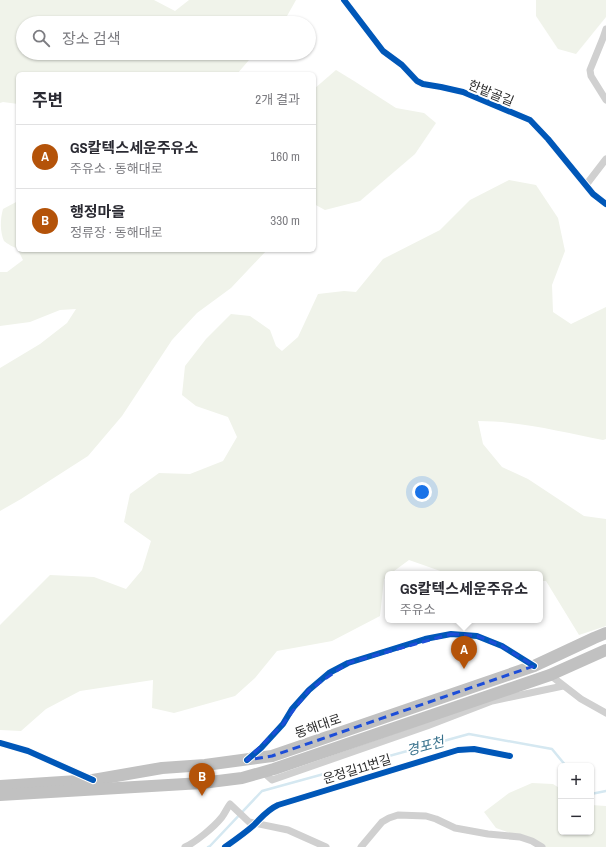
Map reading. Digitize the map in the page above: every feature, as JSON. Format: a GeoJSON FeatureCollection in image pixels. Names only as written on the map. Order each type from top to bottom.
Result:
{"type":"FeatureCollection","features":[{"type":"Feature","properties":{"kind":"highway","name":"동해대로"},"geometry":{"type":"LineString","coordinates":[[0,786],[93,780],[162,768],[205,765],[272,756],[534,666],[606,633]]}},
{"type":"Feature","properties":{"kind":"highway","name":"동해대로"},"geometry":{"type":"LineString","coordinates":[[0,795],[202,783],[242,778],[282,767],[550,675],[606,650]]}},
{"type":"Feature","properties":{"kind":"street","name":"한밭골길"},"geometry":{"type":"LineString","coordinates":[[344,0],[383,51],[402,64],[417,81],[423,84],[463,92],[530,120],[548,138],[593,194],[606,204]]}},
{"type":"Feature","properties":{"kind":"street"},"geometry":{"type":"LineString","coordinates":[[606,29],[590,70],[591,76],[606,100]]}},
{"type":"Feature","properties":{"kind":"street"},"geometry":{"type":"LineString","coordinates":[[586,185],[606,159]]}},
{"type":"Feature","properties":{"kind":"street"},"geometry":{"type":"LineString","coordinates":[[246,760],[283,724],[292,709],[309,690],[329,673],[348,663],[425,638],[451,634],[477,636],[502,646],[534,666]]}},
{"type":"Feature","properties":{"kind":"street"},"geometry":{"type":"LineString","coordinates":[[550,675],[581,699],[606,713]]}},
{"type":"Feature","properties":{"kind":"street"},"geometry":{"type":"LineString","coordinates":[[262,772],[272,780],[427,726],[492,701],[563,686]]}},
{"type":"Feature","properties":{"kind":"street"},"geometry":{"type":"LineString","coordinates":[[0,743],[28,751],[93,780]]}},
{"type":"Feature","properties":{"kind":"street","name":"운정길11번길"},"geometry":{"type":"LineString","coordinates":[[225,847],[240,837],[253,822],[267,811],[278,805],[458,750],[474,749],[510,756]]}},
{"type":"Feature","properties":{"kind":"street"},"geometry":{"type":"LineString","coordinates":[[185,847],[194,842],[217,823],[229,806],[253,822],[288,830],[326,847]]}},
{"type":"Feature","properties":{"kind":"street"},"geometry":{"type":"LineString","coordinates":[[361,847],[382,822],[398,815],[426,816],[456,828],[532,840],[542,847]]}},
{"type":"Feature","properties":{"kind":"highlighted area"},"geometry":{"type":"Polygon","coordinates":[[[451,634],[477,636],[502,646],[534,666],[272,756],[247,760],[283,724],[309,690],[348,663],[451,634]]]}},
{"type":"Feature","properties":{"kind":"shaded area"},"geometry":{"type":"Polygon","coordinates":[[[0,0],[154,0],[175,11],[189,0],[296,0],[287,16],[16,16],[16,60],[249,60],[239,72],[16,72],[16,104],[0,103],[0,0]]]}},
{"type":"Feature","properties":{"kind":"shaded area"},"geometry":{"type":"Polygon","coordinates":[[[536,0],[606,0],[606,17],[576,54],[558,49],[536,16],[536,0]]]}},
{"type":"Feature","properties":{"kind":"shaded area"},"geometry":{"type":"Polygon","coordinates":[[[336,70],[396,108],[424,113],[436,123],[415,154],[360,201],[325,210],[316,205],[316,87],[336,70]]]}},
{"type":"Feature","properties":{"kind":"shaded area"},"geometry":{"type":"Polygon","coordinates":[[[509,180],[536,185],[558,218],[565,251],[552,285],[553,312],[571,324],[606,307],[606,439],[603,440],[525,425],[494,421],[478,421],[483,444],[502,467],[528,479],[584,516],[606,519],[606,626],[579,635],[546,581],[543,581],[543,571],[440,571],[409,560],[394,571],[385,571],[380,616],[332,641],[277,651],[255,678],[235,696],[174,713],[152,708],[153,680],[80,691],[46,709],[21,731],[0,730],[0,625],[50,575],[94,577],[126,589],[142,570],[151,541],[124,522],[130,494],[159,473],[190,474],[223,461],[237,437],[228,417],[196,406],[182,395],[185,366],[206,339],[231,314],[250,316],[270,330],[276,346],[282,351],[298,337],[318,294],[344,291],[356,292],[383,259],[440,230],[470,200],[509,180]]]}},
{"type":"Feature","properties":{"kind":"shaded area"},"geometry":{"type":"Polygon","coordinates":[[[16,202],[16,248],[4,241],[1,225],[3,209],[16,202]]]}},
{"type":"Feature","properties":{"kind":"shaded area"},"geometry":{"type":"Polygon","coordinates":[[[19,252],[265,252],[231,288],[197,313],[172,340],[122,416],[88,456],[0,511],[0,368],[40,344],[67,323],[76,309],[60,310],[30,322],[0,326],[0,272],[7,272],[23,260],[19,252]]]}},
{"type":"Feature","properties":{"kind":"shaded area"},"geometry":{"type":"Polygon","coordinates":[[[532,783],[553,784],[558,787],[558,835],[594,835],[594,805],[606,806],[606,847],[543,847],[530,840],[496,828],[484,812],[509,793],[532,783]]]}},
{"type":"Feature","properties":{"kind":"waterway","name":"경포천"},"geometry":{"type":"LineString","coordinates":[[208,847],[262,791],[469,734],[552,749],[564,763]]}},
{"type":"Feature","properties":{"kind":"waterway","name":"경포천"},"geometry":{"type":"LineString","coordinates":[[594,793],[606,791]]}},
{"type":"Feature","properties":{"kind":"cycle path"},"geometry":{"type":"LineString","coordinates":[[344,0],[383,51],[402,65],[417,81],[423,84],[463,92],[530,120],[548,139],[593,194],[606,204]]}},
{"type":"Feature","properties":{"kind":"cycle path"},"geometry":{"type":"LineString","coordinates":[[247,760],[261,748],[283,724],[292,709],[309,690],[329,673],[348,663],[425,639],[451,634],[477,636],[502,646],[534,666]]}},
{"type":"Feature","properties":{"kind":"cycle path"},"geometry":{"type":"LineString","coordinates":[[0,743],[28,751],[93,780]]}},
{"type":"Feature","properties":{"kind":"cycle path"},"geometry":{"type":"LineString","coordinates":[[225,847],[251,828],[268,811],[278,805],[458,750],[474,749],[510,756]]}},
{"type":"Feature","properties":{"kind":"place","name":"GS칼텍스세운주유소"},"geometry":{"type":"Point","coordinates":[464,669]}},
{"type":"Feature","properties":{"kind":"place","name":"행정마을"},"geometry":{"type":"Point","coordinates":[202,796]}}]}
